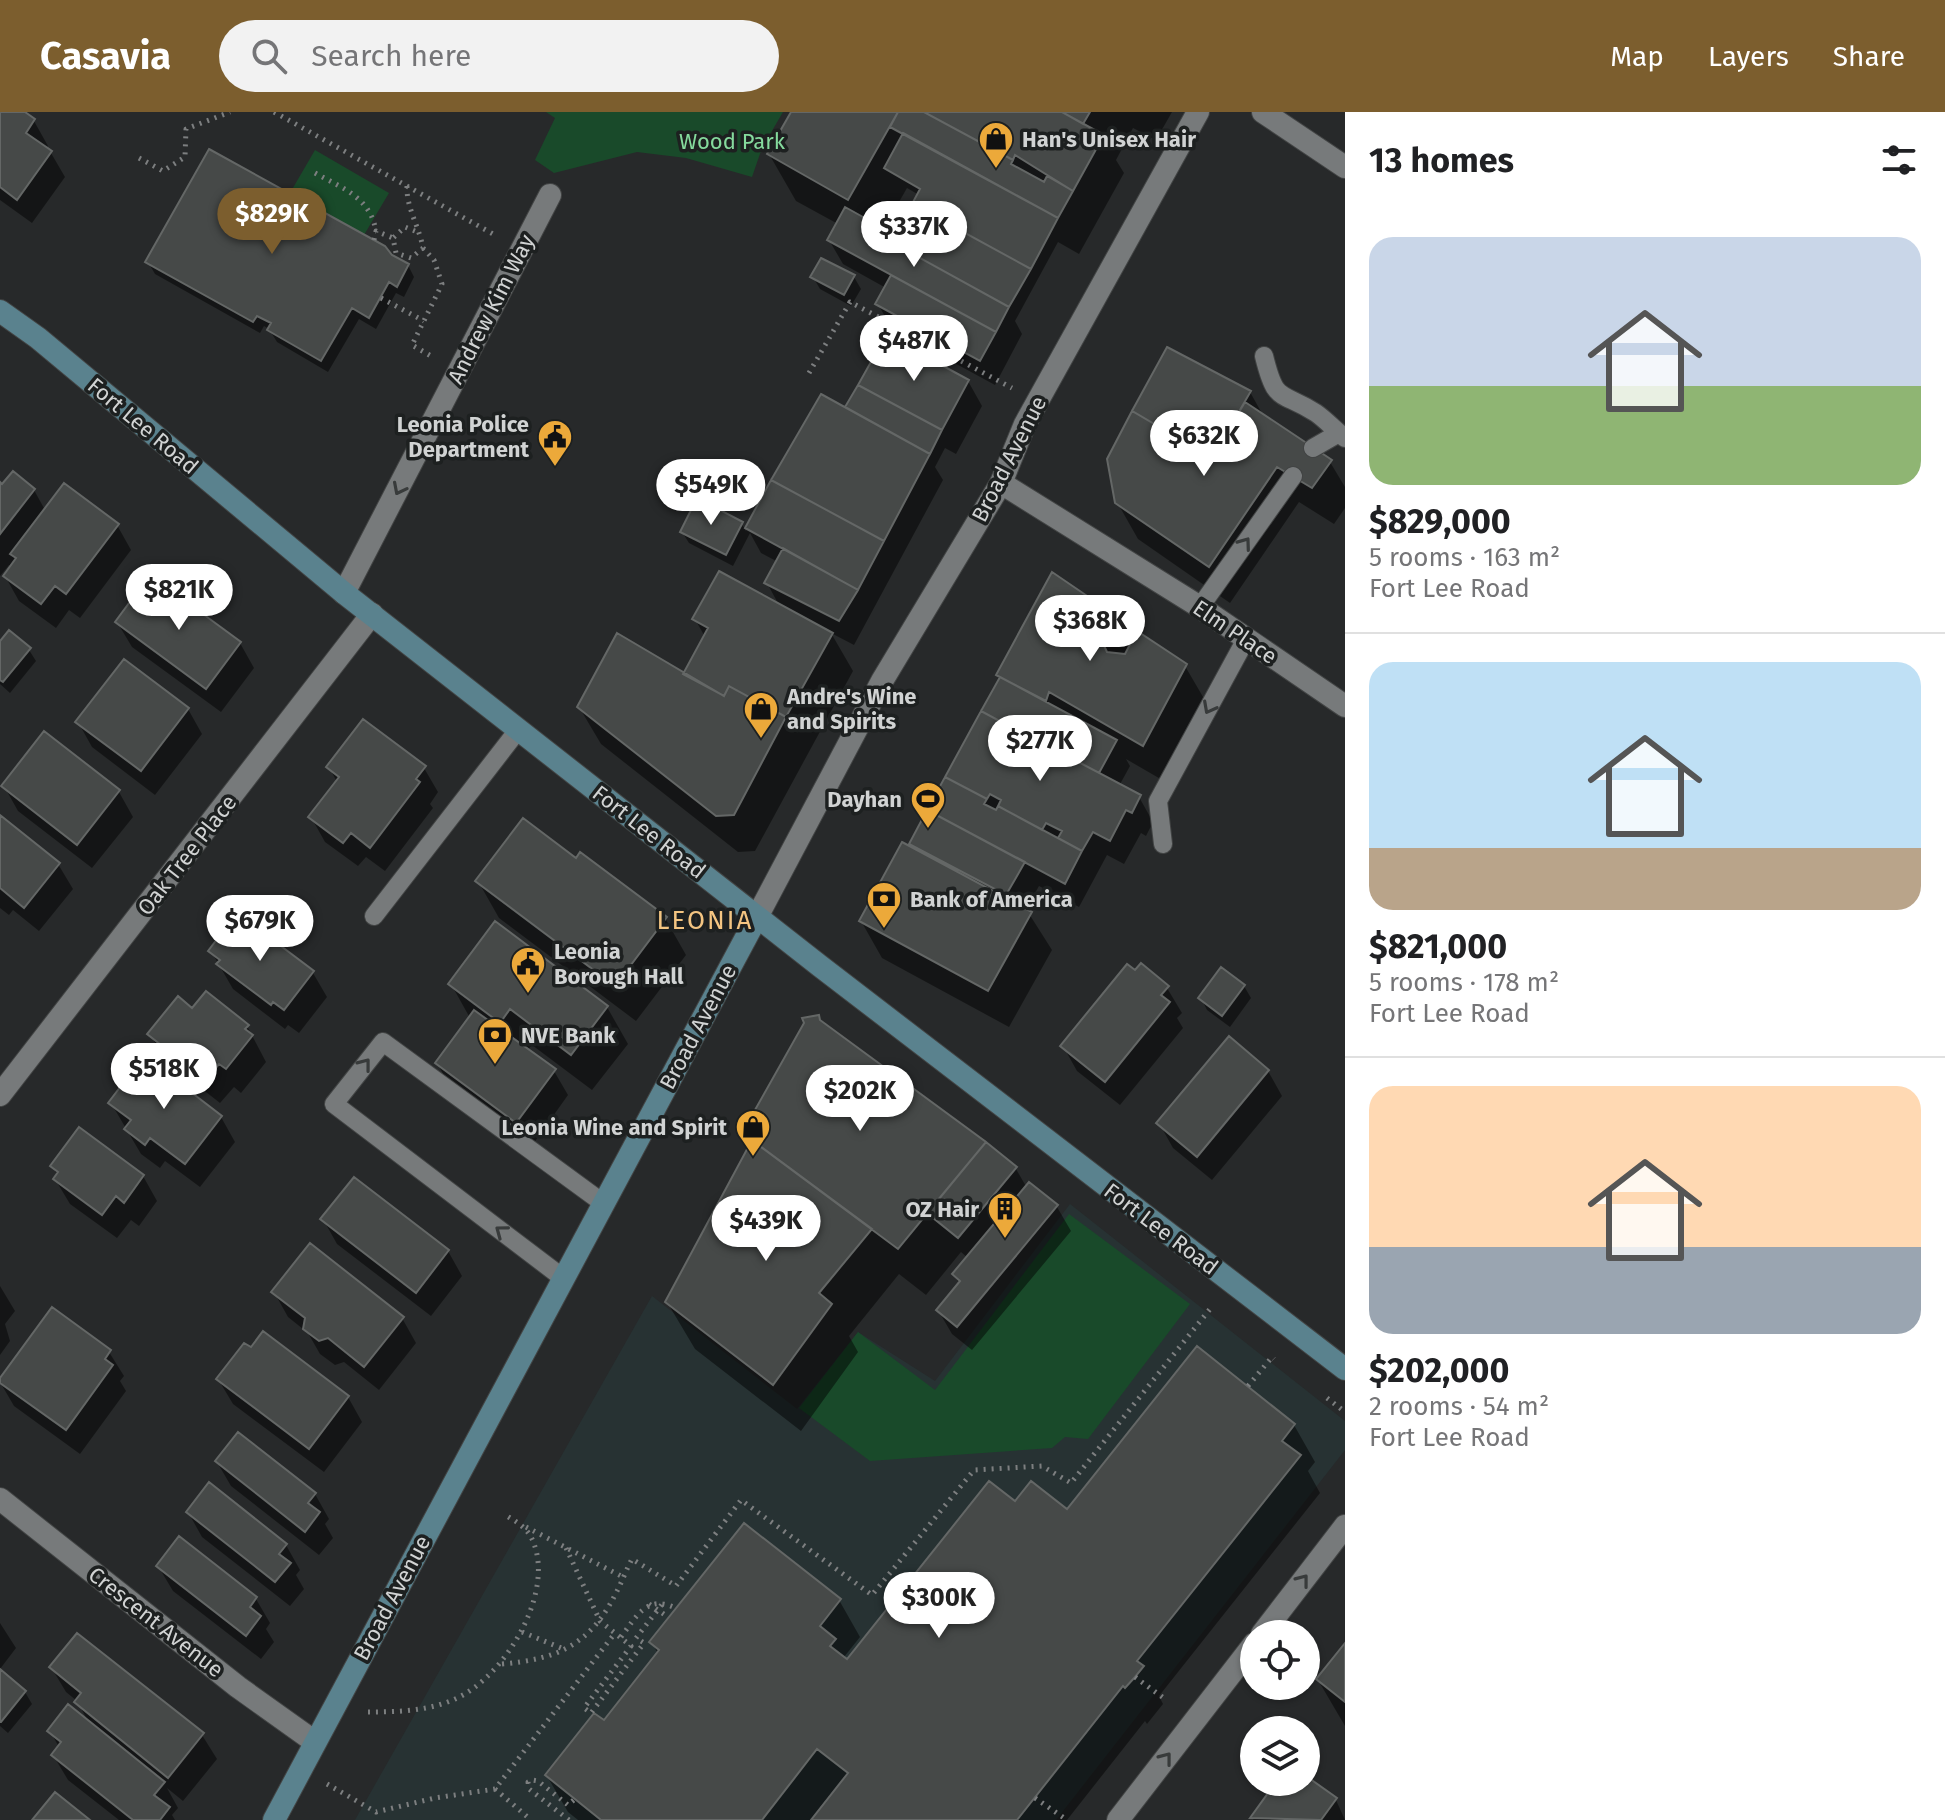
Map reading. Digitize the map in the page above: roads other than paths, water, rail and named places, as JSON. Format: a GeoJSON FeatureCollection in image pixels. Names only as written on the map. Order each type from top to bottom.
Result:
{"type":"FeatureCollection","features":[{"type":"Feature","properties":{"kind":"main road","name":"Fort Lee Road"},"geometry":{"type":"LineString","coordinates":[[0,311],[38,338],[344,593],[518,730],[1345,1369]]}},
{"type":"Feature","properties":{"kind":"main road","name":"Broad Avenue"},"geometry":{"type":"LineString","coordinates":[[274,1820],[757,917]]}},
{"type":"Feature","properties":{"kind":"street","name":"Broad Avenue"},"geometry":{"type":"LineString","coordinates":[[757,917],[882,681],[1001,483],[1037,402],[1198,112]]}},
{"type":"Feature","properties":{"kind":"street"},"geometry":{"type":"LineString","coordinates":[[1263,112],[1345,167]]}},
{"type":"Feature","properties":{"kind":"street","name":"Andrew Kim Way"},"geometry":{"type":"LineString","coordinates":[[344,593],[550,195]]}},
{"type":"Feature","properties":{"kind":"street","name":"Elm Place"},"geometry":{"type":"LineString","coordinates":[[1001,483],[1200,607],[1345,706]]}},
{"type":"Feature","properties":{"kind":"street","name":"Oak Tree Place"},"geometry":{"type":"LineString","coordinates":[[0,1095],[372,614]]}},
{"type":"Feature","properties":{"kind":"street","name":"Crescent Avenue"},"geometry":{"type":"LineString","coordinates":[[0,1499],[238,1687],[315,1742]]}},
{"type":"Feature","properties":{"kind":"street"},"geometry":{"type":"LineString","coordinates":[[1273,1620],[1345,1526]]}},
{"type":"Feature","properties":{"kind":"street"},"geometry":{"type":"LineString","coordinates":[[1118,1820],[1240,1662]]}},
{"type":"Feature","properties":{"kind":"lane"},"geometry":{"type":"LineString","coordinates":[[1264,356],[1270,382],[1281,396],[1317,414],[1342,436],[1313,448]]}},
{"type":"Feature","properties":{"kind":"lane"},"geometry":{"type":"LineString","coordinates":[[1200,607],[1293,476]]}},
{"type":"Feature","properties":{"kind":"lane"},"geometry":{"type":"LineString","coordinates":[[1163,844],[1158,801],[1246,639]]}},
{"type":"Feature","properties":{"kind":"lane"},"geometry":{"type":"LineString","coordinates":[[374,916],[518,730]]}},
{"type":"Feature","properties":{"kind":"lane"},"geometry":{"type":"LineString","coordinates":[[563,1278],[334,1104],[383,1042],[603,1203]]}},
{"type":"Feature","properties":{"kind":"place","name":"Han's Unisex Hair"},"geometry":{"type":"Point","coordinates":[996,170]}},
{"type":"Feature","properties":{"kind":"place","name":"Leonia Police Department"},"geometry":{"type":"Point","coordinates":[555,468]}},
{"type":"Feature","properties":{"kind":"place","name":"Andre's Wine and Spirits"},"geometry":{"type":"Point","coordinates":[761,740]}},
{"type":"Feature","properties":{"kind":"place","name":"Dayhan"},"geometry":{"type":"Point","coordinates":[928,830]}},
{"type":"Feature","properties":{"kind":"place","name":"Bank of America"},"geometry":{"type":"Point","coordinates":[884,930]}},
{"type":"Feature","properties":{"kind":"place","name":"Leonia Borough Hall"},"geometry":{"type":"Point","coordinates":[528,995]}},
{"type":"Feature","properties":{"kind":"place","name":"NVE Bank"},"geometry":{"type":"Point","coordinates":[495,1066]}},
{"type":"Feature","properties":{"kind":"place","name":"Leonia Wine and Spirit"},"geometry":{"type":"Point","coordinates":[753,1158]}},
{"type":"Feature","properties":{"kind":"place","name":"OZ Hair"},"geometry":{"type":"Point","coordinates":[1005,1240]}},
{"type":"Feature","properties":{"kind":"district","name":"LEONIA"},"geometry":{"type":"Point","coordinates":[705,920]}},
{"type":"Feature","properties":{"kind":"park label","name":"Wood Park"},"geometry":{"type":"Point","coordinates":[732,141]}}]}
